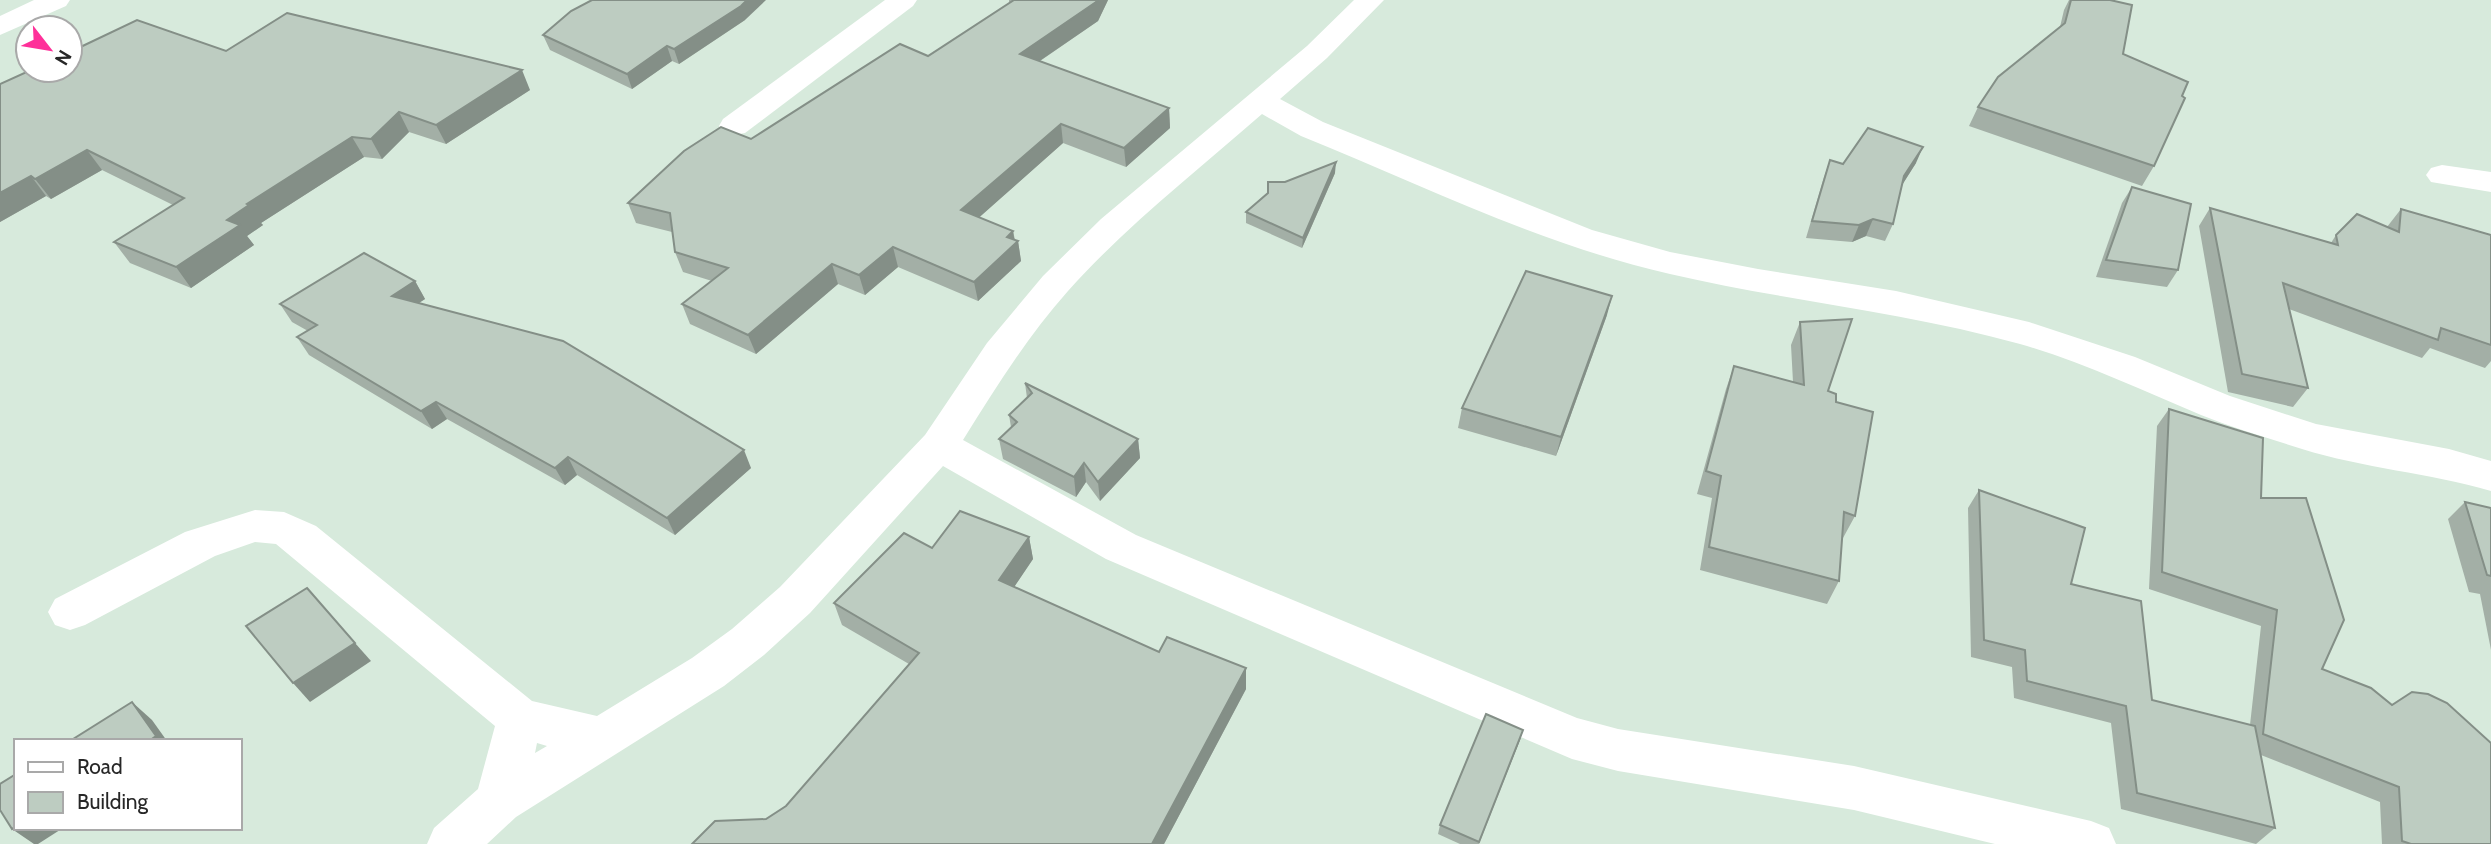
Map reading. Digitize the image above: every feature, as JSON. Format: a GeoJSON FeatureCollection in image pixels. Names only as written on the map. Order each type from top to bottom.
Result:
{"type":"FeatureCollection","features":[{"type":"Feature","properties":{"kind":"street"},"geometry":{"type":"LineString","coordinates":[[0,27],[56,0]]}},
{"type":"Feature","properties":{"kind":"street"},"geometry":{"type":"LineString","coordinates":[[734,126],[902,0]]}},
{"type":"Feature","properties":{"kind":"street"},"geometry":{"type":"LineString","coordinates":[[452,844],[499,801],[708,672],[748,642],[795,600],[939,446],[1000,352],[1055,284],[1113,226],[1317,52],[1370,0]]}},
{"type":"Feature","properties":{"kind":"street"},"geometry":{"type":"LineString","coordinates":[[1260,101],[1312,129],[1580,238],[1669,263],[1758,281],[1896,303],[2029,334],[2122,366],[2217,406],[2314,438],[2449,464],[2491,476]]}},
{"type":"Feature","properties":{"kind":"street"},"geometry":{"type":"LineString","coordinates":[[2442,175],[2491,182]]}},
{"type":"Feature","properties":{"kind":"street"},"geometry":{"type":"LineString","coordinates":[[939,446],[1121,547],[1572,738],[1618,750],[1854,788],[2091,844]]}},
{"type":"Feature","properties":{"kind":"street"},"geometry":{"type":"LineString","coordinates":[[70,612],[200,544],[255,526],[284,528],[301,538],[520,719],[600,737]]}},
{"type":"Feature","properties":{"kind":"street"},"geometry":{"type":"LineString","coordinates":[[499,801],[520,719]]}},
{"type":"Feature","properties":{"kind":"building"},"geometry":{"type":"Polygon","coordinates":[[[592,0],[747,0],[674,49],[667,46],[627,74],[543,35],[571,11],[592,0]]]}},
{"type":"Feature","properties":{"kind":"building"},"geometry":{"type":"Polygon","coordinates":[[[1014,0],[1097,0],[1020,54],[1169,108],[1124,148],[1061,124],[961,210],[1013,231],[1007,237],[1018,241],[974,282],[893,247],[859,275],[832,264],[748,335],[682,304],[728,268],[675,252],[670,213],[628,203],[684,151],[721,127],[751,139],[900,44],[928,56],[1014,0]]]}},
{"type":"Feature","properties":{"kind":"building"},"geometry":{"type":"Polygon","coordinates":[[[2071,0],[2110,0],[2132,5],[2123,54],[2188,82],[2182,96],[2185,98],[2154,166],[1978,107],[1998,77],[2065,23],[2071,0]]]}},
{"type":"Feature","properties":{"kind":"building"},"geometry":{"type":"Polygon","coordinates":[[[287,13],[522,70],[436,125],[399,112],[371,139],[352,137],[247,204],[249,205],[227,220],[240,225],[176,267],[114,242],[184,198],[87,150],[35,179],[31,176],[0,193],[0,84],[14,78],[14,84],[84,84],[84,45],[137,20],[226,51],[287,13]]]}},
{"type":"Feature","properties":{"kind":"building"},"geometry":{"type":"Polygon","coordinates":[[[1868,128],[1923,147],[1904,176],[1893,224],[1873,219],[1859,225],[1812,221],[1830,160],[1843,164],[1868,128]]]}},
{"type":"Feature","properties":{"kind":"building"},"geometry":{"type":"Polygon","coordinates":[[[1336,162],[1303,238],[1246,212],[1268,193],[1268,182],[1285,182],[1336,162]]]}},
{"type":"Feature","properties":{"kind":"building"},"geometry":{"type":"Polygon","coordinates":[[[2132,187],[2191,204],[2178,270],[2106,260],[2132,187]]]}},
{"type":"Feature","properties":{"kind":"building"},"geometry":{"type":"Polygon","coordinates":[[[2210,208],[2338,245],[2336,235],[2357,214],[2399,232],[2401,209],[2491,235],[2491,345],[2441,328],[2438,340],[2283,283],[2308,388],[2242,374],[2210,208]]]}},
{"type":"Feature","properties":{"kind":"building"},"geometry":{"type":"Polygon","coordinates":[[[364,253],[415,281],[392,296],[563,341],[744,450],[667,518],[568,457],[555,468],[436,402],[421,411],[297,337],[317,325],[280,304],[364,253]]]}},
{"type":"Feature","properties":{"kind":"building"},"geometry":{"type":"Polygon","coordinates":[[[1526,271],[1612,296],[1561,437],[1462,408],[1526,271]]]}},
{"type":"Feature","properties":{"kind":"building"},"geometry":{"type":"Polygon","coordinates":[[[1852,319],[1828,391],[1836,394],[1836,402],[1873,412],[1855,516],[1844,512],[1839,581],[1709,547],[1721,476],[1706,471],[1734,366],[1804,385],[1800,322],[1852,319]]]}},
{"type":"Feature","properties":{"kind":"building"},"geometry":{"type":"Polygon","coordinates":[[[1025,383],[1138,439],[1098,482],[1084,463],[1074,477],[999,439],[1017,422],[1009,415],[1032,393],[1025,383]]]}},
{"type":"Feature","properties":{"kind":"building"},"geometry":{"type":"Polygon","coordinates":[[[2169,409],[2263,438],[2261,498],[2306,498],[2344,620],[2322,669],[2371,688],[2392,705],[2412,692],[2428,694],[2447,703],[2491,743],[2491,844],[2411,844],[2402,841],[2399,787],[2263,734],[2277,610],[2162,572],[2169,409]]]}},
{"type":"Feature","properties":{"kind":"building"},"geometry":{"type":"Polygon","coordinates":[[[1979,490],[2085,528],[2071,584],[2141,601],[2152,700],[2255,726],[2275,828],[2137,793],[2126,706],[2027,681],[2025,650],[1984,640],[1979,490]]]}},
{"type":"Feature","properties":{"kind":"building"},"geometry":{"type":"Polygon","coordinates":[[[2465,502],[2491,508],[2491,576],[2487,575],[2465,502]]]}},
{"type":"Feature","properties":{"kind":"building"},"geometry":{"type":"Polygon","coordinates":[[[960,511],[1029,537],[999,580],[1159,652],[1167,637],[1246,668],[1152,844],[692,844],[715,821],[766,819],[786,806],[919,653],[834,603],[904,533],[932,548],[960,511]]]}},
{"type":"Feature","properties":{"kind":"building"},"geometry":{"type":"Polygon","coordinates":[[[307,588],[355,643],[293,683],[246,626],[307,588]]]}},
{"type":"Feature","properties":{"kind":"building"},"geometry":{"type":"Polygon","coordinates":[[[132,702],[156,736],[152,739],[73,739],[132,702]]]}},
{"type":"Feature","properties":{"kind":"building"},"geometry":{"type":"Polygon","coordinates":[[[1486,714],[1523,730],[1479,842],[1440,825],[1486,714]]]}},
{"type":"Feature","properties":{"kind":"building"},"geometry":{"type":"Polygon","coordinates":[[[14,775],[12,829],[0,810],[0,784],[14,775]]]}}]}
